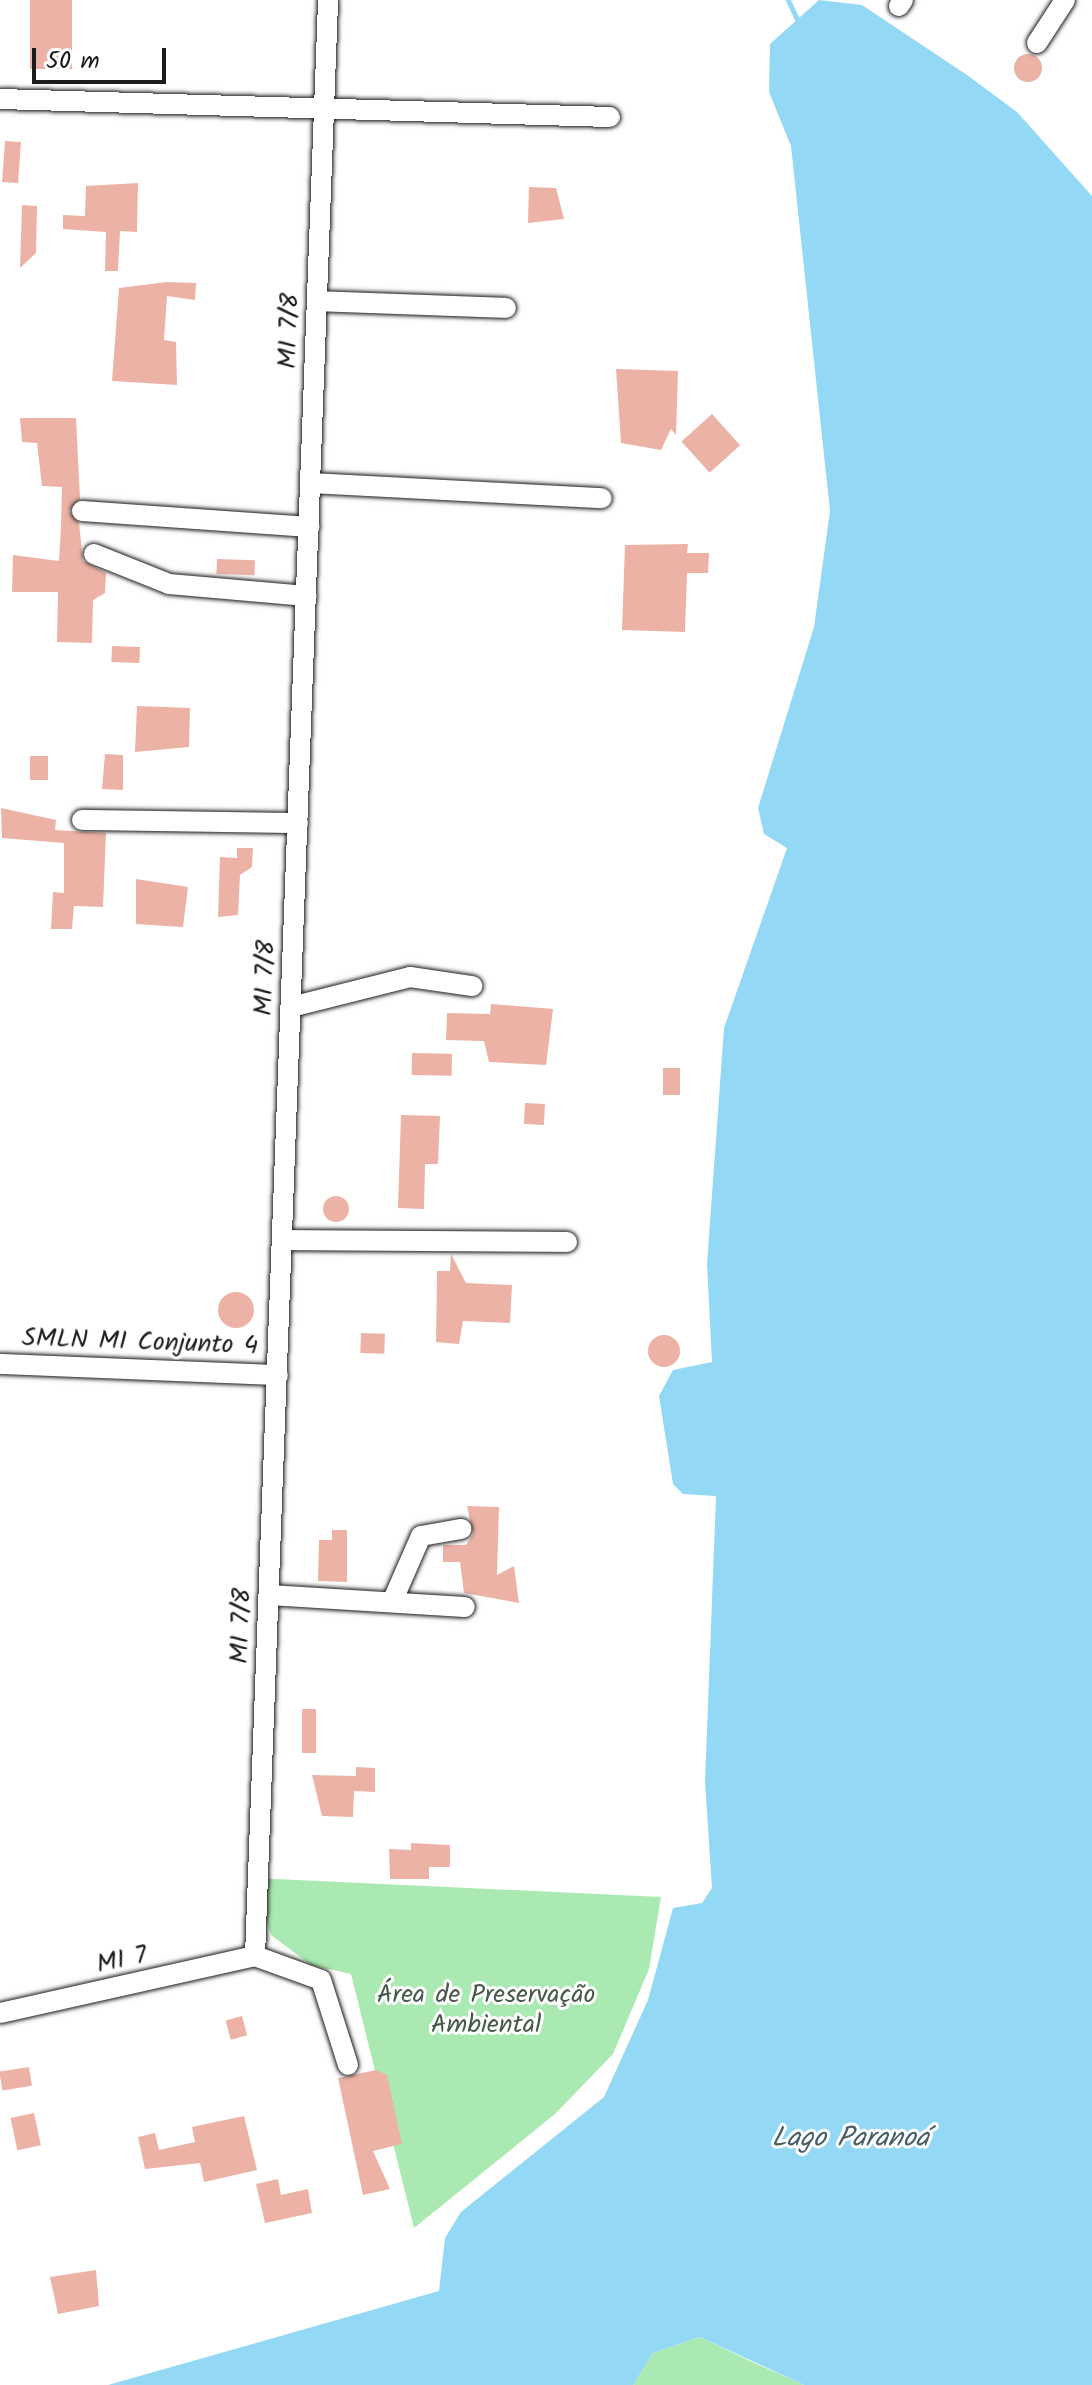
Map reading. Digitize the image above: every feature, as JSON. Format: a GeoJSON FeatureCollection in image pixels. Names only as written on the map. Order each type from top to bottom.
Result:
{"type":"FeatureCollection","features":[{"type":"Feature","properties":{"kind":"street","name":"MI 7/8"},"geometry":{"type":"LineString","coordinates":[[254,1957],[328,0]]}},
{"type":"Feature","properties":{"kind":"street"},"geometry":{"type":"LineString","coordinates":[[1037,43],[1065,0]]}},
{"type":"Feature","properties":{"kind":"street"},"geometry":{"type":"LineString","coordinates":[[0,99],[610,117]]}},
{"type":"Feature","properties":{"kind":"street"},"geometry":{"type":"LineString","coordinates":[[317,301],[506,308]]}},
{"type":"Feature","properties":{"kind":"street"},"geometry":{"type":"LineString","coordinates":[[311,483],[602,498]]}},
{"type":"Feature","properties":{"kind":"street"},"geometry":{"type":"LineString","coordinates":[[82,511],[309,527]]}},
{"type":"Feature","properties":{"kind":"street"},"geometry":{"type":"LineString","coordinates":[[94,554],[169,584],[306,596]]}},
{"type":"Feature","properties":{"kind":"street"},"geometry":{"type":"LineString","coordinates":[[82,820],[298,823]]}},
{"type":"Feature","properties":{"kind":"street"},"geometry":{"type":"LineString","coordinates":[[291,1007],[410,977],[472,986]]}},
{"type":"Feature","properties":{"kind":"street"},"geometry":{"type":"LineString","coordinates":[[283,1240],[567,1242]]}},
{"type":"Feature","properties":{"kind":"street","name":"SMLN MI Conjunto 4"},"geometry":{"type":"LineString","coordinates":[[0,1364],[278,1375]]}},
{"type":"Feature","properties":{"kind":"street"},"geometry":{"type":"LineString","coordinates":[[392,1602],[418,1540],[461,1529]]}},
{"type":"Feature","properties":{"kind":"street"},"geometry":{"type":"LineString","coordinates":[[269,1595],[465,1607]]}},
{"type":"Feature","properties":{"kind":"street"},"geometry":{"type":"LineString","coordinates":[[254,1957],[321,1980],[348,2065]]}},
{"type":"Feature","properties":{"kind":"street","name":"MI 7"},"geometry":{"type":"LineString","coordinates":[[0,2013],[254,1957]]}},
{"type":"Feature","properties":{"kind":"green space","name":"Área de Preservação Ambiental"},"geometry":{"type":"Polygon","coordinates":[[[254,1878],[661,1897],[649,1969],[613,2054],[555,2114],[414,2228],[351,1974],[311,1965],[271,1935],[254,1878]]]}},
{"type":"Feature","properties":{"kind":"green space"},"geometry":{"type":"Polygon","coordinates":[[[700,2337],[804,2385],[633,2385],[653,2353],[700,2337]]]}},
{"type":"Feature","properties":{"kind":"water","name":"Lago Paranoá"},"geometry":{"type":"Polygon","coordinates":[[[819,0],[862,5],[967,75],[1017,112],[1092,196],[1092,2385],[804,2385],[700,2337],[653,2353],[633,2385],[108,2385],[439,2291],[445,2238],[461,2212],[604,2097],[648,2000],[673,1908],[702,1903],[712,1888],[705,1782],[716,1496],[683,1494],[673,1484],[659,1396],[673,1370],[712,1362],[707,1264],[724,1028],[787,848],[764,834],[758,808],[814,627],[830,511],[791,146],[769,92],[770,44],[819,0]]]}},
{"type":"Feature","properties":{"kind":"building"},"geometry":{"type":"Polygon","coordinates":[[[30,0],[72,0],[72,69],[30,69],[30,0]]]}},
{"type":"Feature","properties":{"kind":"building"},"geometry":{"type":"Polygon","coordinates":[[[1028,54],[1038,58],[1042,68],[1038,78],[1028,82],[1018,78],[1014,68],[1018,58],[1028,54]]]}},
{"type":"Feature","properties":{"kind":"building"},"geometry":{"type":"Polygon","coordinates":[[[5,141],[21,142],[18,183],[2,182],[5,141]]]}},
{"type":"Feature","properties":{"kind":"building"},"geometry":{"type":"Polygon","coordinates":[[[138,183],[137,232],[120,231],[118,271],[105,271],[106,232],[63,229],[63,215],[85,216],[86,186],[138,183]]]}},
{"type":"Feature","properties":{"kind":"building"},"geometry":{"type":"Polygon","coordinates":[[[529,187],[556,188],[564,219],[528,223],[529,187]]]}},
{"type":"Feature","properties":{"kind":"building"},"geometry":{"type":"Polygon","coordinates":[[[22,205],[37,206],[36,253],[20,268],[22,205]]]}},
{"type":"Feature","properties":{"kind":"building"},"geometry":{"type":"Polygon","coordinates":[[[167,282],[196,283],[195,300],[167,296],[164,340],[176,342],[177,385],[112,381],[119,288],[167,282]]]}},
{"type":"Feature","properties":{"kind":"building"},"geometry":{"type":"Polygon","coordinates":[[[616,369],[678,371],[676,435],[671,429],[661,450],[621,443],[616,369]]]}},
{"type":"Feature","properties":{"kind":"building"},"geometry":{"type":"Polygon","coordinates":[[[712,414],[740,445],[710,473],[682,441],[712,414]]]}},
{"type":"Feature","properties":{"kind":"building"},"geometry":{"type":"Polygon","coordinates":[[[20,418],[76,418],[80,499],[69,511],[79,523],[83,561],[106,573],[105,593],[93,600],[92,643],[57,642],[58,592],[12,592],[13,555],[59,561],[61,526],[62,487],[42,486],[37,443],[22,442],[20,418]]]}},
{"type":"Feature","properties":{"kind":"building"},"geometry":{"type":"Polygon","coordinates":[[[688,544],[687,553],[709,553],[708,573],[687,573],[685,632],[622,630],[625,545],[688,544]]]}},
{"type":"Feature","properties":{"kind":"building"},"geometry":{"type":"Polygon","coordinates":[[[217,559],[255,560],[254,575],[216,574],[217,559]]]}},
{"type":"Feature","properties":{"kind":"building"},"geometry":{"type":"Polygon","coordinates":[[[112,646],[140,647],[139,663],[111,662],[112,646]]]}},
{"type":"Feature","properties":{"kind":"building"},"geometry":{"type":"Polygon","coordinates":[[[137,706],[190,708],[189,747],[135,752],[137,706]]]}},
{"type":"Feature","properties":{"kind":"building"},"geometry":{"type":"Polygon","coordinates":[[[105,754],[123,755],[123,790],[102,789],[105,754]]]}},
{"type":"Feature","properties":{"kind":"building"},"geometry":{"type":"Polygon","coordinates":[[[30,756],[48,756],[48,780],[30,780],[30,756]]]}},
{"type":"Feature","properties":{"kind":"building"},"geometry":{"type":"Polygon","coordinates":[[[1,808],[56,820],[55,830],[106,833],[103,907],[74,906],[72,929],[51,929],[53,892],[64,893],[64,843],[2,838],[1,808]]]}},
{"type":"Feature","properties":{"kind":"building"},"geometry":{"type":"Polygon","coordinates":[[[237,848],[253,848],[252,867],[240,875],[238,915],[218,917],[220,857],[237,858],[237,848]]]}},
{"type":"Feature","properties":{"kind":"building"},"geometry":{"type":"Polygon","coordinates":[[[136,879],[188,887],[183,927],[136,924],[136,879]]]}},
{"type":"Feature","properties":{"kind":"building"},"geometry":{"type":"Polygon","coordinates":[[[491,1004],[553,1009],[546,1065],[489,1062],[484,1041],[446,1040],[447,1013],[490,1014],[491,1004]]]}},
{"type":"Feature","properties":{"kind":"building"},"geometry":{"type":"Polygon","coordinates":[[[412,1053],[452,1054],[452,1076],[412,1075],[412,1053]]]}},
{"type":"Feature","properties":{"kind":"building"},"geometry":{"type":"Polygon","coordinates":[[[663,1068],[680,1068],[680,1095],[663,1095],[663,1068]]]}},
{"type":"Feature","properties":{"kind":"building"},"geometry":{"type":"Polygon","coordinates":[[[525,1103],[545,1104],[544,1125],[524,1124],[525,1103]]]}},
{"type":"Feature","properties":{"kind":"building"},"geometry":{"type":"Polygon","coordinates":[[[401,1115],[440,1116],[438,1164],[425,1164],[424,1209],[398,1208],[401,1115]]]}},
{"type":"Feature","properties":{"kind":"building"},"geometry":{"type":"Polygon","coordinates":[[[336,1196],[345,1200],[349,1209],[345,1218],[336,1222],[327,1218],[323,1209],[327,1200],[336,1196]]]}},
{"type":"Feature","properties":{"kind":"building"},"geometry":{"type":"Polygon","coordinates":[[[451,1254],[466,1283],[512,1285],[510,1323],[463,1321],[459,1344],[436,1342],[437,1271],[450,1271],[451,1254]]]}},
{"type":"Feature","properties":{"kind":"building"},"geometry":{"type":"Polygon","coordinates":[[[236,1292],[249,1297],[254,1310],[249,1323],[236,1328],[223,1323],[218,1310],[223,1297],[236,1292]]]}},
{"type":"Feature","properties":{"kind":"building"},"geometry":{"type":"Polygon","coordinates":[[[361,1333],[385,1334],[384,1354],[360,1353],[361,1333]]]}},
{"type":"Feature","properties":{"kind":"building"},"geometry":{"type":"Polygon","coordinates":[[[664,1335],[675,1340],[680,1351],[675,1362],[664,1367],[653,1362],[648,1351],[653,1340],[664,1335]]]}},
{"type":"Feature","properties":{"kind":"building"},"geometry":{"type":"Polygon","coordinates":[[[467,1506],[499,1507],[497,1575],[514,1566],[519,1603],[464,1593],[460,1562],[443,1562],[443,1545],[466,1545],[473,1534],[467,1506]]]}},
{"type":"Feature","properties":{"kind":"building"},"geometry":{"type":"Polygon","coordinates":[[[332,1530],[347,1530],[347,1582],[318,1581],[319,1540],[332,1540],[332,1530]]]}},
{"type":"Feature","properties":{"kind":"building"},"geometry":{"type":"Polygon","coordinates":[[[302,1709],[316,1709],[316,1753],[302,1753],[302,1709]]]}},
{"type":"Feature","properties":{"kind":"building"},"geometry":{"type":"Polygon","coordinates":[[[356,1767],[375,1768],[375,1792],[354,1791],[353,1817],[322,1816],[312,1775],[356,1776],[356,1767]]]}},
{"type":"Feature","properties":{"kind":"building"},"geometry":{"type":"Polygon","coordinates":[[[411,1843],[450,1845],[450,1867],[429,1867],[429,1879],[390,1879],[389,1849],[411,1850],[411,1843]]]}},
{"type":"Feature","properties":{"kind":"building"},"geometry":{"type":"Polygon","coordinates":[[[242,2016],[247,2035],[231,2040],[226,2020],[242,2016]]]}},
{"type":"Feature","properties":{"kind":"building"},"geometry":{"type":"Polygon","coordinates":[[[29,2067],[32,2086],[2,2090],[0,2072],[29,2067]]]}},
{"type":"Feature","properties":{"kind":"building"},"geometry":{"type":"Polygon","coordinates":[[[376,2070],[387,2075],[402,2144],[373,2151],[390,2189],[363,2195],[338,2078],[376,2070]]]}},
{"type":"Feature","properties":{"kind":"building"},"geometry":{"type":"Polygon","coordinates":[[[34,2113],[41,2145],[17,2150],[11,2118],[34,2113]]]}},
{"type":"Feature","properties":{"kind":"building"},"geometry":{"type":"Polygon","coordinates":[[[244,2116],[257,2170],[204,2182],[200,2163],[145,2169],[138,2137],[155,2133],[159,2150],[195,2142],[192,2127],[244,2116]]]}},
{"type":"Feature","properties":{"kind":"building"},"geometry":{"type":"Polygon","coordinates":[[[278,2179],[281,2195],[308,2189],[312,2213],[265,2223],[256,2184],[278,2179]]]}},
{"type":"Feature","properties":{"kind":"building"},"geometry":{"type":"Polygon","coordinates":[[[96,2270],[99,2306],[58,2314],[50,2277],[96,2270]]]}},
{"type":"Feature","properties":{"kind":"waterway"},"geometry":{"type":"LineString","coordinates":[[788,0],[798,21]]}}]}
